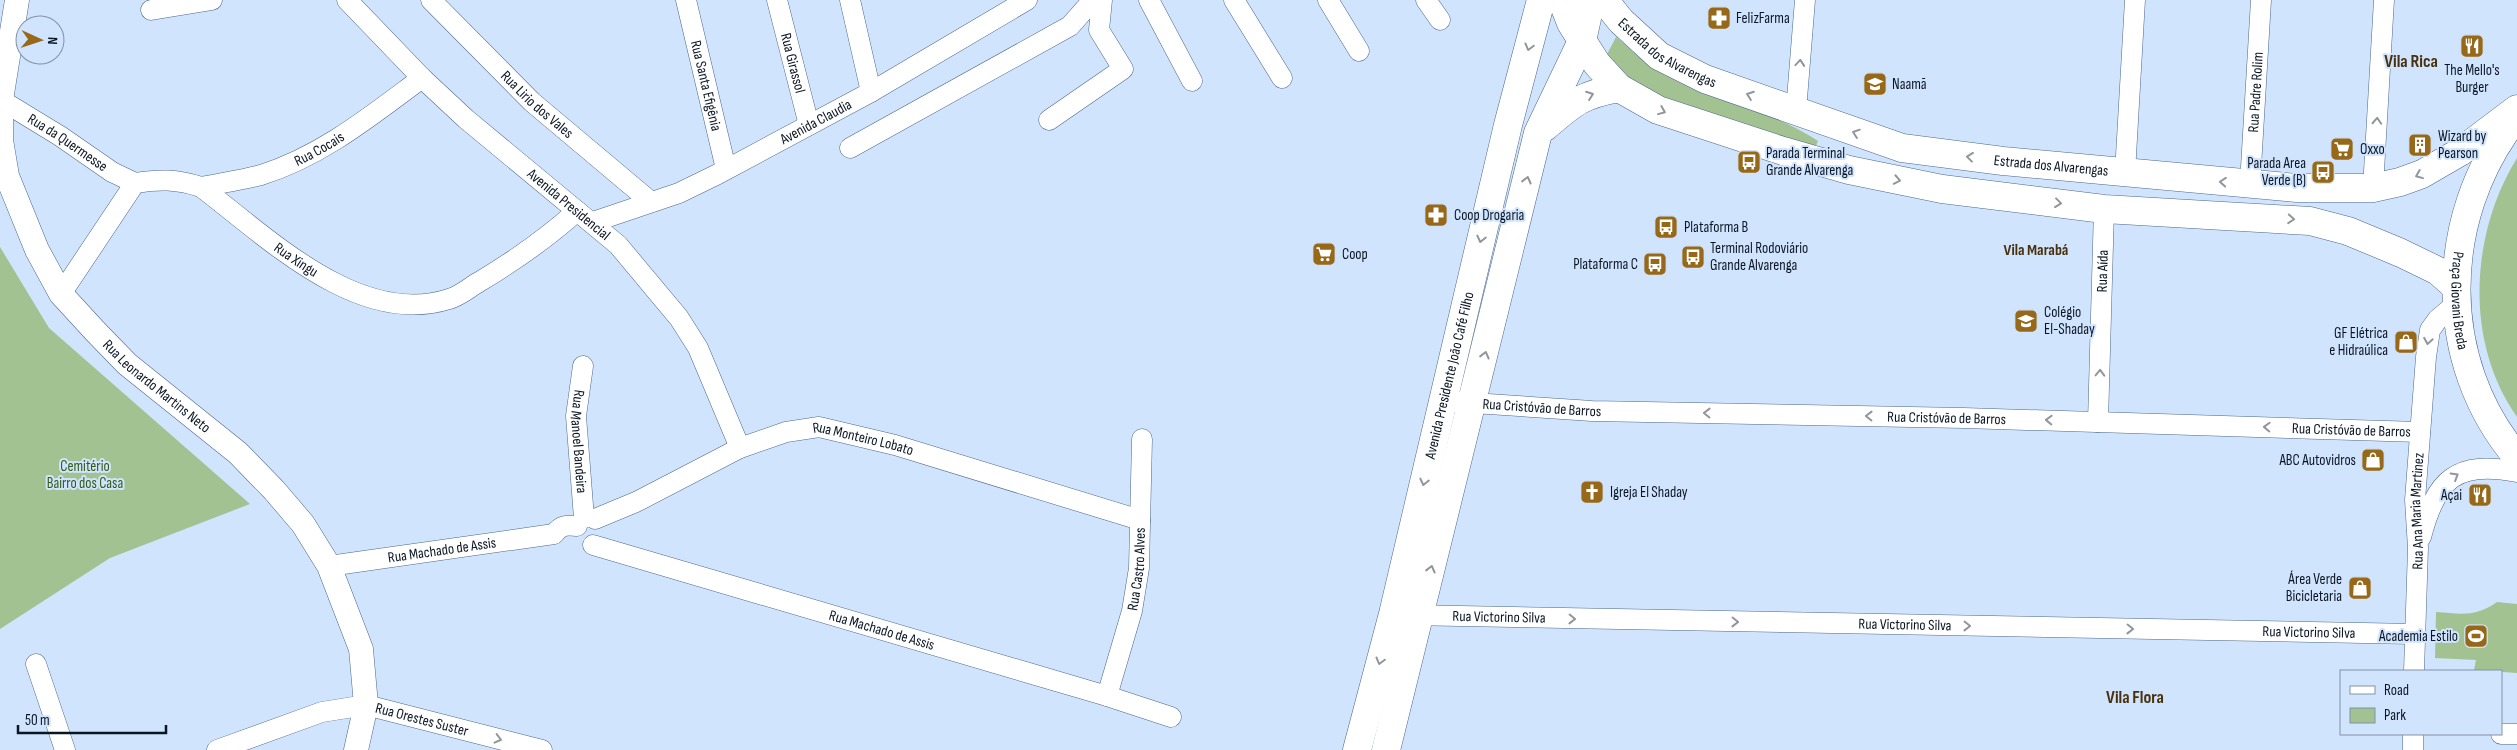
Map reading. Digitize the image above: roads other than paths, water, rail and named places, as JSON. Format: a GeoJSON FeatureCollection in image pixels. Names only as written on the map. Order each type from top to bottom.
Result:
{"type":"FeatureCollection","features":[{"type":"Feature","properties":{"kind":"main road"},"geometry":{"type":"LineString","coordinates":[[1562,0],[1571,23],[1582,41],[1597,64],[1619,88],[1658,110],[1679,117],[1849,170],[1942,189],[2104,209],[2310,220],[2348,231],[2438,271],[2456,296]]}},
{"type":"Feature","properties":{"kind":"main road","name":"Avenida Presidente João Café Filho"},"geometry":{"type":"LineString","coordinates":[[1357,750],[1406,615],[1473,402],[1538,133],[1582,41],[1591,0]]}},
{"type":"Feature","properties":{"kind":"main road","name":"Estrada dos Alvarengas"},"geometry":{"type":"LineString","coordinates":[[1604,0],[1621,21],[1659,56],[1705,79],[1902,148],[2125,173],[2297,188],[2373,188],[2400,182],[2422,174],[2460,152],[2517,109]]}},
{"type":"Feature","properties":{"kind":"main road","name":"Avenida Presidente João Café Filho"},"geometry":{"type":"LineString","coordinates":[[1386,750],[1406,615],[1442,404],[1535,5]]}},
{"type":"Feature","properties":{"kind":"main road"},"geometry":{"type":"LineString","coordinates":[[1538,133],[1577,100],[1596,92],[1619,88]]}},
{"type":"Feature","properties":{"kind":"main road","name":"Praça Giovani Breda"},"geometry":{"type":"LineString","coordinates":[[2517,116],[2492,152],[2470,199],[2460,238],[2456,296],[2462,346],[2474,385],[2492,422],[2517,457]]}},
{"type":"Feature","properties":{"kind":"main road"},"geometry":{"type":"LineString","coordinates":[[1849,170],[1867,156],[1902,148]]}},
{"type":"Feature","properties":{"kind":"street","name":"Rua Leonardo Martins Neto"},"geometry":{"type":"LineString","coordinates":[[17,0],[4,56],[1,140],[7,176],[37,250],[60,294],[127,364],[238,453],[274,490],[303,524],[329,566],[361,649],[366,705],[356,750]]}},
{"type":"Feature","properties":{"kind":"street","name":"Avenida Presidencial"},"geometry":{"type":"LineString","coordinates":[[347,0],[422,78],[506,154],[618,245],[647,277],[679,318],[698,348],[740,448]]}},
{"type":"Feature","properties":{"kind":"street","name":"Rua Lirio dos Vales"},"geometry":{"type":"LineString","coordinates":[[431,0],[532,102],[651,202]]}},
{"type":"Feature","properties":{"kind":"street","name":"Rua Santa Efigênia"},"geometry":{"type":"LineString","coordinates":[[686,0],[726,169]]}},
{"type":"Feature","properties":{"kind":"street","name":"Rua Girassol"},"geometry":{"type":"LineString","coordinates":[[777,0],[809,125]]}},
{"type":"Feature","properties":{"kind":"street"},"geometry":{"type":"LineString","coordinates":[[850,0],[871,92]]}},
{"type":"Feature","properties":{"kind":"street","name":"Avenida Claudia"},"geometry":{"type":"LineString","coordinates":[[585,217],[651,202],[679,193],[871,92],[1027,0]]}},
{"type":"Feature","properties":{"kind":"street"},"geometry":{"type":"LineString","coordinates":[[850,148],[1070,26],[1093,0]]}},
{"type":"Feature","properties":{"kind":"street"},"geometry":{"type":"LineString","coordinates":[[1050,120],[1123,69],[1099,30],[1102,0]]}},
{"type":"Feature","properties":{"kind":"street"},"geometry":{"type":"LineString","coordinates":[[1149,0],[1192,81]]}},
{"type":"Feature","properties":{"kind":"street"},"geometry":{"type":"LineString","coordinates":[[1234,0],[1282,78]]}},
{"type":"Feature","properties":{"kind":"street"},"geometry":{"type":"LineString","coordinates":[[1328,0],[1359,51]]}},
{"type":"Feature","properties":{"kind":"street"},"geometry":{"type":"LineString","coordinates":[[1426,0],[1440,20]]}},
{"type":"Feature","properties":{"kind":"street"},"geometry":{"type":"LineString","coordinates":[[1796,111],[1805,0]]}},
{"type":"Feature","properties":{"kind":"street"},"geometry":{"type":"LineString","coordinates":[[2125,173],[2135,0]]}},
{"type":"Feature","properties":{"kind":"street","name":"Rua Padre Rolim"},"geometry":{"type":"LineString","coordinates":[[2250,184],[2261,0]]}},
{"type":"Feature","properties":{"kind":"street"},"geometry":{"type":"LineString","coordinates":[[2373,188],[2384,0]]}},
{"type":"Feature","properties":{"kind":"street"},"geometry":{"type":"LineString","coordinates":[[151,10],[207,1]]}},
{"type":"Feature","properties":{"kind":"street","name":"Rua Cocais"},"geometry":{"type":"LineString","coordinates":[[201,187],[261,174],[308,155],[358,126],[422,78]]}},
{"type":"Feature","properties":{"kind":"street","name":"Rua da Quermesse"},"geometry":{"type":"LineString","coordinates":[[2,100],[60,136],[112,172],[135,183]]}},
{"type":"Feature","properties":{"kind":"street","name":"Rua Xingu"},"geometry":{"type":"LineString","coordinates":[[135,183],[162,179],[180,180],[201,187],[330,282],[359,295],[390,302],[421,304],[450,299],[585,217]]}},
{"type":"Feature","properties":{"kind":"street"},"geometry":{"type":"LineString","coordinates":[[60,294],[135,183]]}},
{"type":"Feature","properties":{"kind":"street","name":"Rua Aída"},"geometry":{"type":"LineString","coordinates":[[2098,422],[2104,209]]}},
{"type":"Feature","properties":{"kind":"street","name":"Rua Ana Maria Martinez"},"geometry":{"type":"LineString","coordinates":[[2414,670],[2418,548],[2415,500],[2426,357],[2430,330],[2456,296]]}},
{"type":"Feature","properties":{"kind":"street","name":"Rua Manoel Bandeira"},"geometry":{"type":"LineString","coordinates":[[583,366],[576,416],[586,529]]}},
{"type":"Feature","properties":{"kind":"street","name":"Rua Cristóvão de Barros"},"geometry":{"type":"LineString","coordinates":[[1442,404],[1473,402],[1592,411],[2098,422],[2420,432]]}},
{"type":"Feature","properties":{"kind":"street","name":"Rua Monteiro Lobato"},"geometry":{"type":"LineString","coordinates":[[586,529],[740,448],[786,432],[819,427],[895,445],[1140,520]]}},
{"type":"Feature","properties":{"kind":"street","name":"Rua Castro Alves"},"geometry":{"type":"LineString","coordinates":[[1107,696],[1132,611],[1139,568],[1142,439]]}},
{"type":"Feature","properties":{"kind":"street"},"geometry":{"type":"LineString","coordinates":[[2418,548],[2426,518],[2436,495],[2446,481],[2463,472],[2481,468],[2517,472]]}},
{"type":"Feature","properties":{"kind":"street","name":"Rua Machado de Assis"},"geometry":{"type":"LineString","coordinates":[[329,566],[554,534],[559,527],[566,525],[586,529],[1171,718]]}},
{"type":"Feature","properties":{"kind":"street","name":"Rua Victorino Silva"},"geometry":{"type":"LineString","coordinates":[[1406,615],[2415,634]]}},
{"type":"Feature","properties":{"kind":"street"},"geometry":{"type":"LineString","coordinates":[[36,664],[65,750]]}},
{"type":"Feature","properties":{"kind":"street","name":"Rua Orestes Suster"},"geometry":{"type":"LineString","coordinates":[[218,750],[322,712],[366,705],[542,750]]}},
{"type":"Feature","properties":{"kind":"street"},"geometry":{"type":"LineString","coordinates":[[2502,734],[2517,734]]}},
{"type":"Feature","properties":{"kind":"street"},"geometry":{"type":"LineString","coordinates":[[2413,735],[2413,750]]}},
{"type":"Feature","properties":{"kind":"place","name":"FelizFarma"},"geometry":{"type":"Point","coordinates":[1719,18]}},
{"type":"Feature","properties":{"kind":"place","name":"The Mello's Burger"},"geometry":{"type":"Point","coordinates":[2472,46]}},
{"type":"Feature","properties":{"kind":"place","name":"Naamã"},"geometry":{"type":"Point","coordinates":[1875,84]}},
{"type":"Feature","properties":{"kind":"place","name":"Wizard by Pearson"},"geometry":{"type":"Point","coordinates":[2420,145]}},
{"type":"Feature","properties":{"kind":"place","name":"Oxxo"},"geometry":{"type":"Point","coordinates":[2342,149]}},
{"type":"Feature","properties":{"kind":"place","name":"Parada Terminal Grande Alvarenga"},"geometry":{"type":"Point","coordinates":[1749,162]}},
{"type":"Feature","properties":{"kind":"place","name":"Parada Area Verde (B)"},"geometry":{"type":"Point","coordinates":[2323,172]}},
{"type":"Feature","properties":{"kind":"place","name":"Coop Drogaria"},"geometry":{"type":"Point","coordinates":[1436,215]}},
{"type":"Feature","properties":{"kind":"place","name":"Plataforma B"},"geometry":{"type":"Point","coordinates":[1666,227]}},
{"type":"Feature","properties":{"kind":"place","name":"Coop"},"geometry":{"type":"Point","coordinates":[1324,254]}},
{"type":"Feature","properties":{"kind":"place","name":"Terminal Rodoviário Grande Alvarenga"},"geometry":{"type":"Point","coordinates":[1693,257]}},
{"type":"Feature","properties":{"kind":"place","name":"Plataforma C"},"geometry":{"type":"Point","coordinates":[1655,264]}},
{"type":"Feature","properties":{"kind":"place","name":"Colégio El-Shaday"},"geometry":{"type":"Point","coordinates":[2026,321]}},
{"type":"Feature","properties":{"kind":"place","name":"GF Elétrica e Hidraúlica"},"geometry":{"type":"Point","coordinates":[2406,342]}},
{"type":"Feature","properties":{"kind":"place","name":"ABC Autovidros"},"geometry":{"type":"Point","coordinates":[2373,460]}},
{"type":"Feature","properties":{"kind":"place","name":"Igreja El Shaday"},"geometry":{"type":"Point","coordinates":[1592,492]}},
{"type":"Feature","properties":{"kind":"place","name":"Açai"},"geometry":{"type":"Point","coordinates":[2480,495]}},
{"type":"Feature","properties":{"kind":"place","name":"Área Verde Bicicletaria"},"geometry":{"type":"Point","coordinates":[2360,588]}},
{"type":"Feature","properties":{"kind":"place","name":"Academia Estilo"},"geometry":{"type":"Point","coordinates":[2476,636]}},
{"type":"Feature","properties":{"kind":"district","name":"Vila Rica"},"geometry":{"type":"Point","coordinates":[2411,61]}},
{"type":"Feature","properties":{"kind":"district","name":"Vila Marabá"},"geometry":{"type":"Point","coordinates":[2036,249]}},
{"type":"Feature","properties":{"kind":"district","name":"Vila Flora"},"geometry":{"type":"Point","coordinates":[2135,697]}},
{"type":"Feature","properties":{"kind":"park label","name":"Cemitério Bairro dos Casa"},"geometry":{"type":"Point","coordinates":[85,474]}}]}
